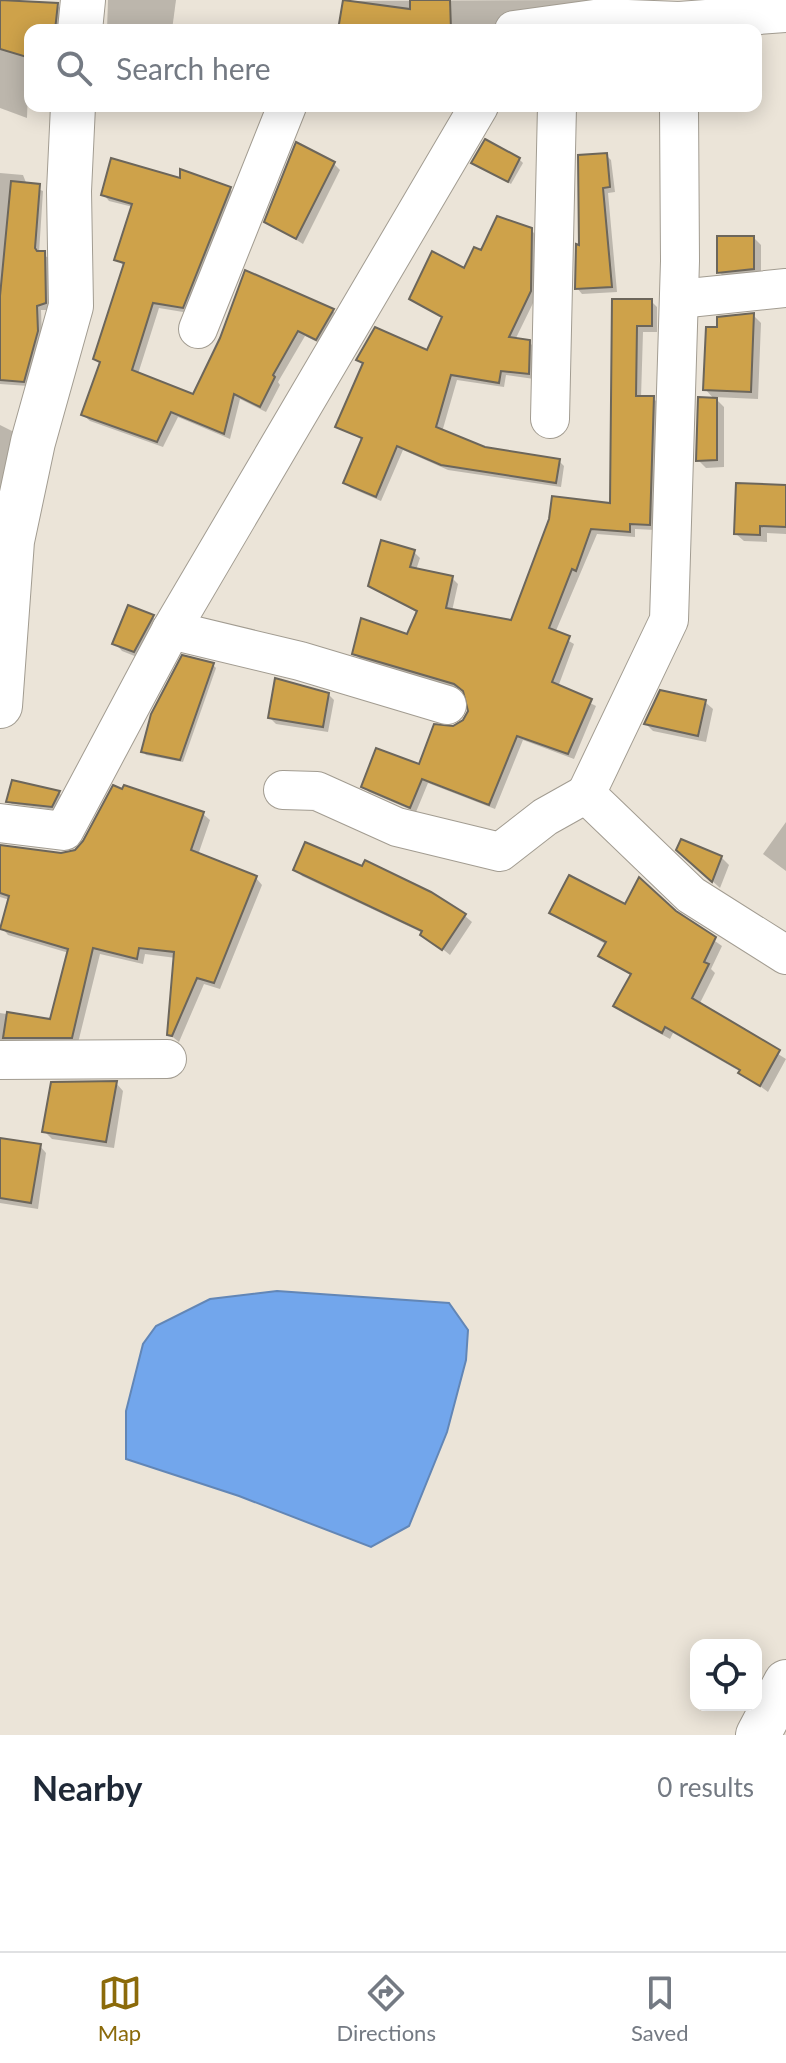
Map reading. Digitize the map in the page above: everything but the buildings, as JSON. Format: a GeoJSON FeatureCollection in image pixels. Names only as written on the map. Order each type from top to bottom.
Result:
{"type":"FeatureCollection","features":[{"type":"Feature","properties":{"kind":"street"},"geometry":{"type":"LineString","coordinates":[[81,24],[83,0]]}},
{"type":"Feature","properties":{"kind":"street"},"geometry":{"type":"LineString","coordinates":[[688,24],[786,13]]}},
{"type":"Feature","properties":{"kind":"street"},"geometry":{"type":"LineString","coordinates":[[562,24],[602,18],[668,24]]}},
{"type":"Feature","properties":{"kind":"street"},"geometry":{"type":"LineString","coordinates":[[0,706],[6,540],[71,306],[69,191],[73,112]]}},
{"type":"Feature","properties":{"kind":"street"},"geometry":{"type":"LineString","coordinates":[[198,329],[285,112]]}},
{"type":"Feature","properties":{"kind":"street"},"geometry":{"type":"LineString","coordinates":[[0,823],[64,831],[171,630],[475,112]]}},
{"type":"Feature","properties":{"kind":"street"},"geometry":{"type":"LineString","coordinates":[[550,419],[557,112]]}},
{"type":"Feature","properties":{"kind":"street"},"geometry":{"type":"LineString","coordinates":[[283,790],[317,791],[397,827],[500,852],[545,817],[586,794],[669,620],[679,299],[679,112]]}},
{"type":"Feature","properties":{"kind":"street"},"geometry":{"type":"LineString","coordinates":[[679,299],[786,288]]}},
{"type":"Feature","properties":{"kind":"street"},"geometry":{"type":"LineString","coordinates":[[171,630],[300,661],[447,705]]}},
{"type":"Feature","properties":{"kind":"street"},"geometry":{"type":"LineString","coordinates":[[586,794],[691,895],[786,955]]}},
{"type":"Feature","properties":{"kind":"street"},"geometry":{"type":"LineString","coordinates":[[0,1060],[167,1059]]}},
{"type":"Feature","properties":{"kind":"street"},"geometry":{"type":"LineString","coordinates":[[758,1735],[786,1682]]}},
{"type":"Feature","properties":{"kind":"water"},"geometry":{"type":"Polygon","coordinates":[[[277,1291],[449,1303],[468,1330],[466,1360],[447,1432],[409,1526],[371,1547],[239,1496],[126,1459],[126,1411],[143,1344],[156,1326],[210,1299],[277,1291]]]}}]}
